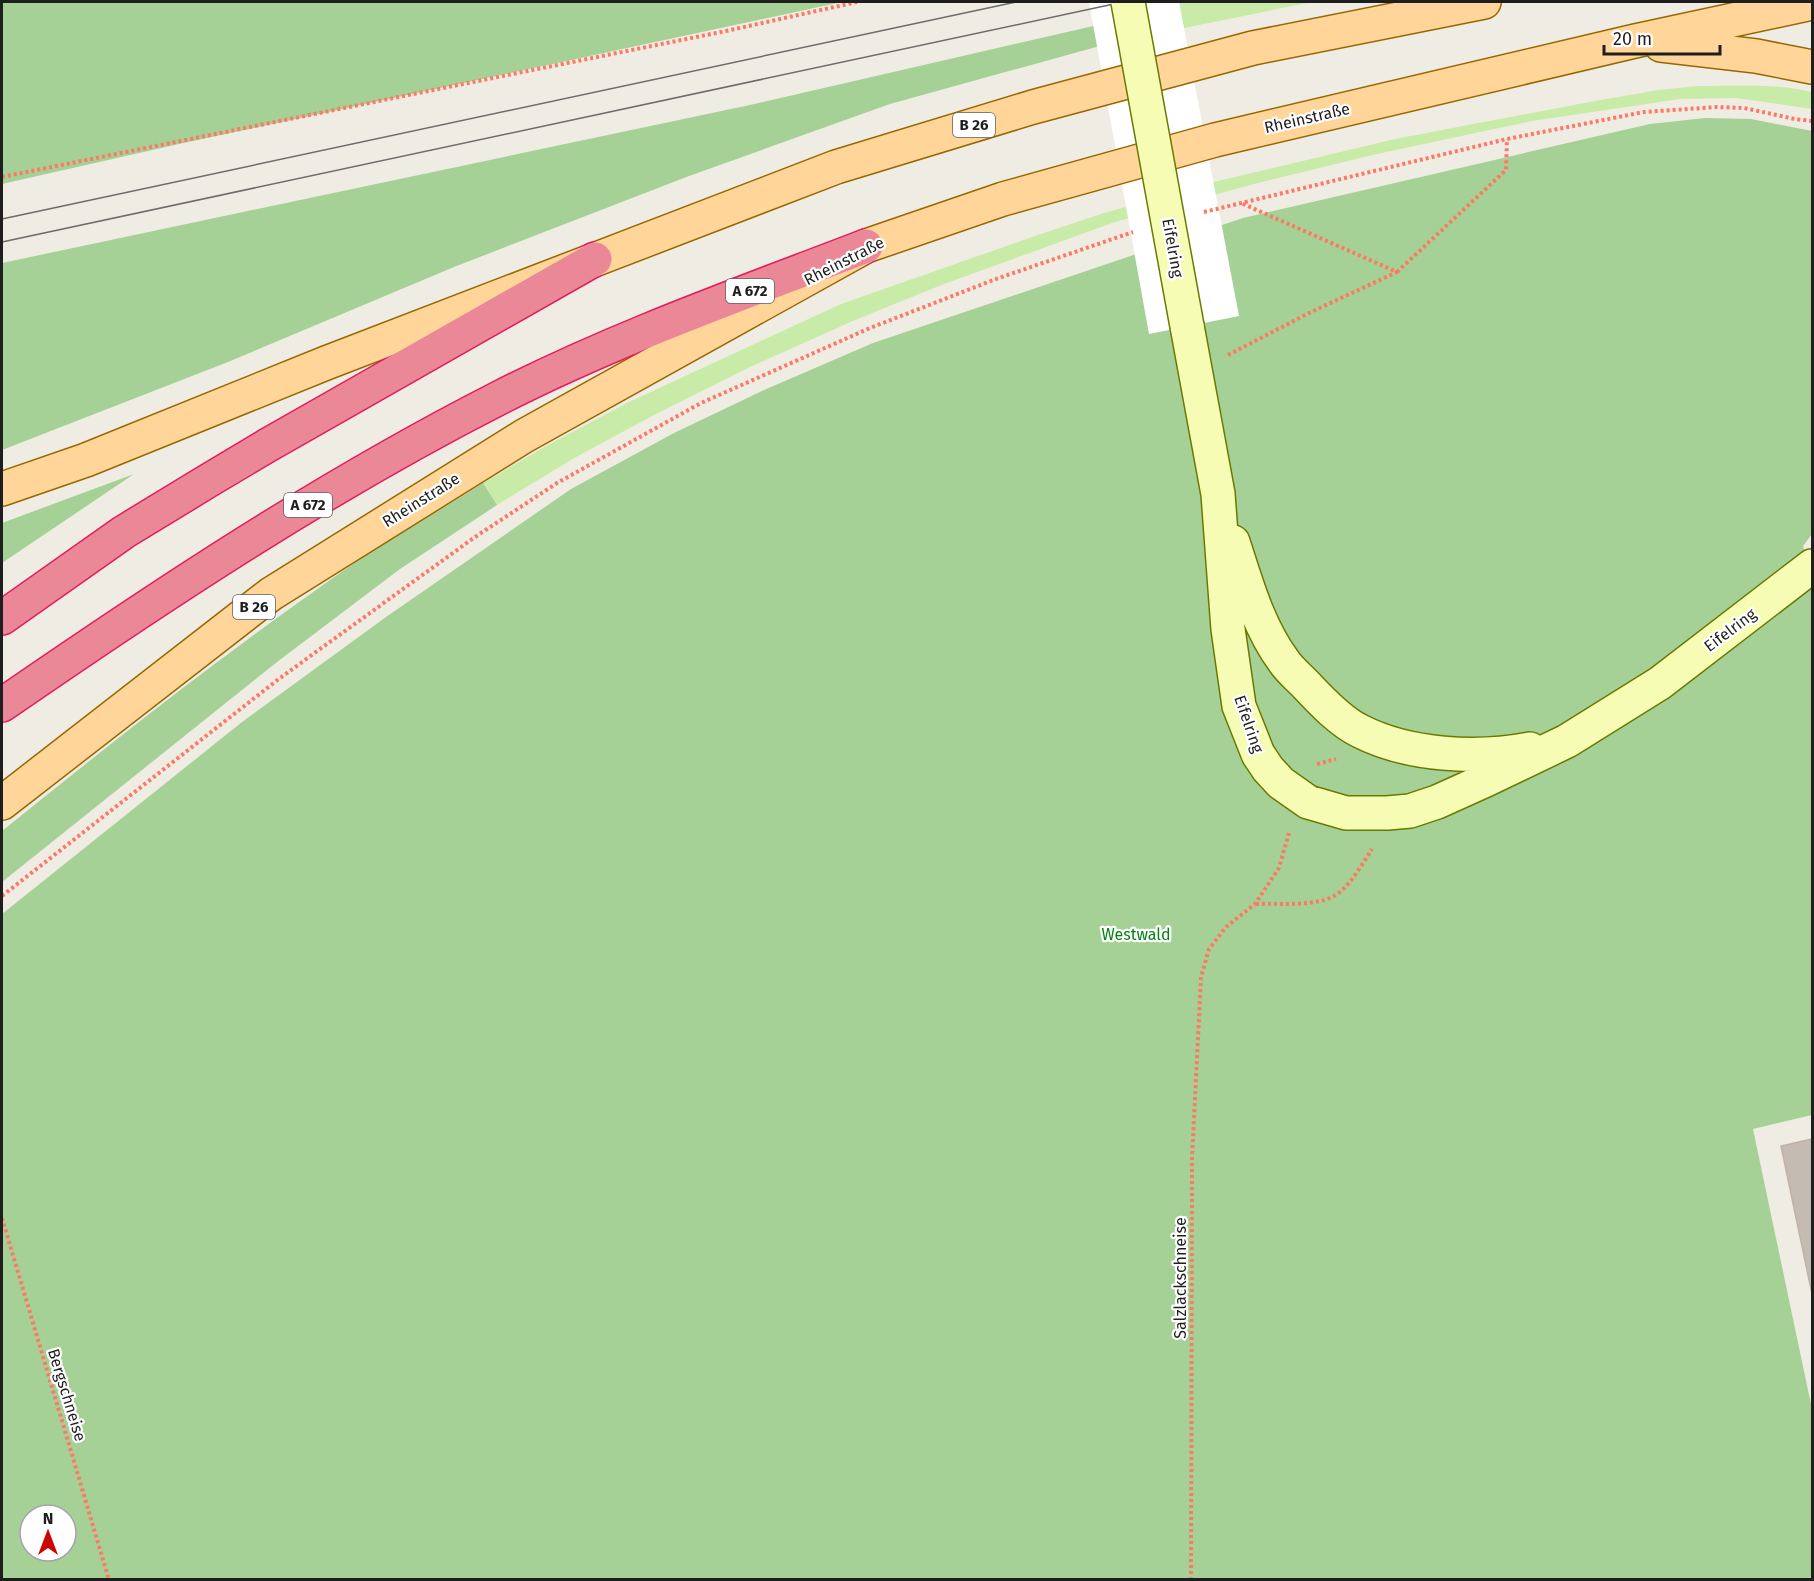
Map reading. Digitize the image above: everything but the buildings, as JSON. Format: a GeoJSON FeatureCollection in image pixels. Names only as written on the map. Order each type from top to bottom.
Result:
{"type":"FeatureCollection","features":[{"type":"Feature","properties":{"kind":"highway","name":"A 672"},"geometry":{"type":"LineString","coordinates":[[2,705],[109,631],[243,544],[377,464],[502,396],[633,335],[866,246]]}},
{"type":"Feature","properties":{"kind":"highway"},"geometry":{"type":"LineString","coordinates":[[2,618],[124,532],[206,482],[595,259]]}},
{"type":"Feature","properties":{"kind":"main road","name":"Eifelring"},"geometry":{"type":"LineString","coordinates":[[1128,2],[1218,494],[1228,630],[1239,706],[1258,754],[1268,769],[1296,795],[1308,802],[1346,813],[1410,811],[1437,802],[1567,741],[1660,683],[1809,568]]}},
{"type":"Feature","properties":{"kind":"main road","name":"B 26"},"geometry":{"type":"LineString","coordinates":[[2,489],[86,460],[327,363],[836,167],[1033,107],[1253,48],[1484,2]]}},
{"type":"Feature","properties":{"kind":"main road","name":"Rheinstraße"},"geometry":{"type":"LineString","coordinates":[[2,803],[272,594],[524,436],[866,246],[1004,199],[1215,140],[1635,41],[1812,3]]}},
{"type":"Feature","properties":{"kind":"main road"},"geometry":{"type":"LineString","coordinates":[[1635,41],[1756,56],[1812,67]]}},
{"type":"Feature","properties":{"kind":"main road","name":"Eifelring"},"geometry":{"type":"LineString","coordinates":[[1218,494],[1242,570],[1262,622],[1283,661],[1325,705],[1358,731],[1388,742],[1421,750],[1465,754],[1509,753],[1567,741]]}},
{"type":"Feature","properties":{"kind":"path"},"geometry":{"type":"LineString","coordinates":[[2,177],[726,31],[857,2]]}},
{"type":"Feature","properties":{"kind":"path"},"geometry":{"type":"LineString","coordinates":[[1195,215],[1240,202],[1507,139],[1644,112],[1744,108],[1795,119],[1812,120]]}},
{"type":"Feature","properties":{"kind":"path"},"geometry":{"type":"LineString","coordinates":[[1200,394],[1229,355],[1397,272],[1506,170],[1507,139]]}},
{"type":"Feature","properties":{"kind":"path"},"geometry":{"type":"LineString","coordinates":[[1240,202],[1397,272]]}},
{"type":"Feature","properties":{"kind":"path"},"geometry":{"type":"LineString","coordinates":[[2,896],[280,678],[475,537],[557,483],[701,403],[870,328],[996,279],[1138,231]]}},
{"type":"Feature","properties":{"kind":"path","name":"Salzlackschneise"},"geometry":{"type":"LineString","coordinates":[[1191,1580],[1192,1159],[1201,977],[1209,949],[1226,927],[1255,904],[1279,868],[1289,835],[1296,795]]}},
{"type":"Feature","properties":{"kind":"path"},"geometry":{"type":"LineString","coordinates":[[1255,904],[1317,902],[1335,895],[1350,881],[1376,843],[1410,811]]}},
{"type":"Feature","properties":{"kind":"path","name":"Bergschneise"},"geometry":{"type":"LineString","coordinates":[[2,1218],[109,1580]]}},
{"type":"Feature","properties":{"kind":"green space"},"geometry":{"type":"Polygon","coordinates":[[[2,2],[842,2],[2,184],[2,2]]]}},
{"type":"Feature","properties":{"kind":"green space"},"geometry":{"type":"Polygon","coordinates":[[[1179,2],[1312,2],[1184,28],[1179,2]]]}},
{"type":"Feature","properties":{"kind":"green space"},"geometry":{"type":"Polygon","coordinates":[[[1102,24],[1107,44],[890,104],[689,176],[454,267],[228,362],[2,450],[2,263],[750,105],[1102,24]]]}},
{"type":"Feature","properties":{"kind":"green space"},"geometry":{"type":"Polygon","coordinates":[[[1698,86],[1798,89],[1812,92],[1812,109],[1736,98],[1680,99],[1532,121],[1377,154],[1254,184],[1115,222],[944,284],[855,320],[750,367],[576,457],[497,505],[483,483],[627,403],[841,304],[1104,213],[1218,181],[1395,139],[1658,90],[1698,86]]]}},
{"type":"Feature","properties":{"kind":"green space","name":"Westwald"},"geometry":{"type":"Polygon","coordinates":[[[1705,118],[1751,119],[1812,131],[1812,534],[1803,546],[1812,576],[1812,1115],[1753,1129],[1812,1409],[1812,1579],[2,1580],[2,914],[242,722],[386,617],[571,489],[674,433],[764,390],[873,343],[1243,218],[1650,124],[1705,118]]]}},
{"type":"Feature","properties":{"kind":"green space"},"geometry":{"type":"Polygon","coordinates":[[[134,474],[2,563],[2,523],[134,474]]]}},
{"type":"Feature","properties":{"kind":"green space"},"geometry":{"type":"Polygon","coordinates":[[[483,483],[497,505],[400,569],[277,662],[2,882],[2,831],[132,727],[265,626],[372,552],[483,483]]]}},
{"type":"Feature","properties":{"kind":"pier"},"geometry":{"type":"Polygon","coordinates":[[[1089,2],[1179,2],[1239,316],[1149,334],[1089,2]]]}},
{"type":"Feature","properties":{"kind":"tram line"},"geometry":{"type":"LineString","coordinates":[[2,219],[1016,2]]}},
{"type":"Feature","properties":{"kind":"tram line"},"geometry":{"type":"LineString","coordinates":[[2,242],[1123,2]]}}]}
